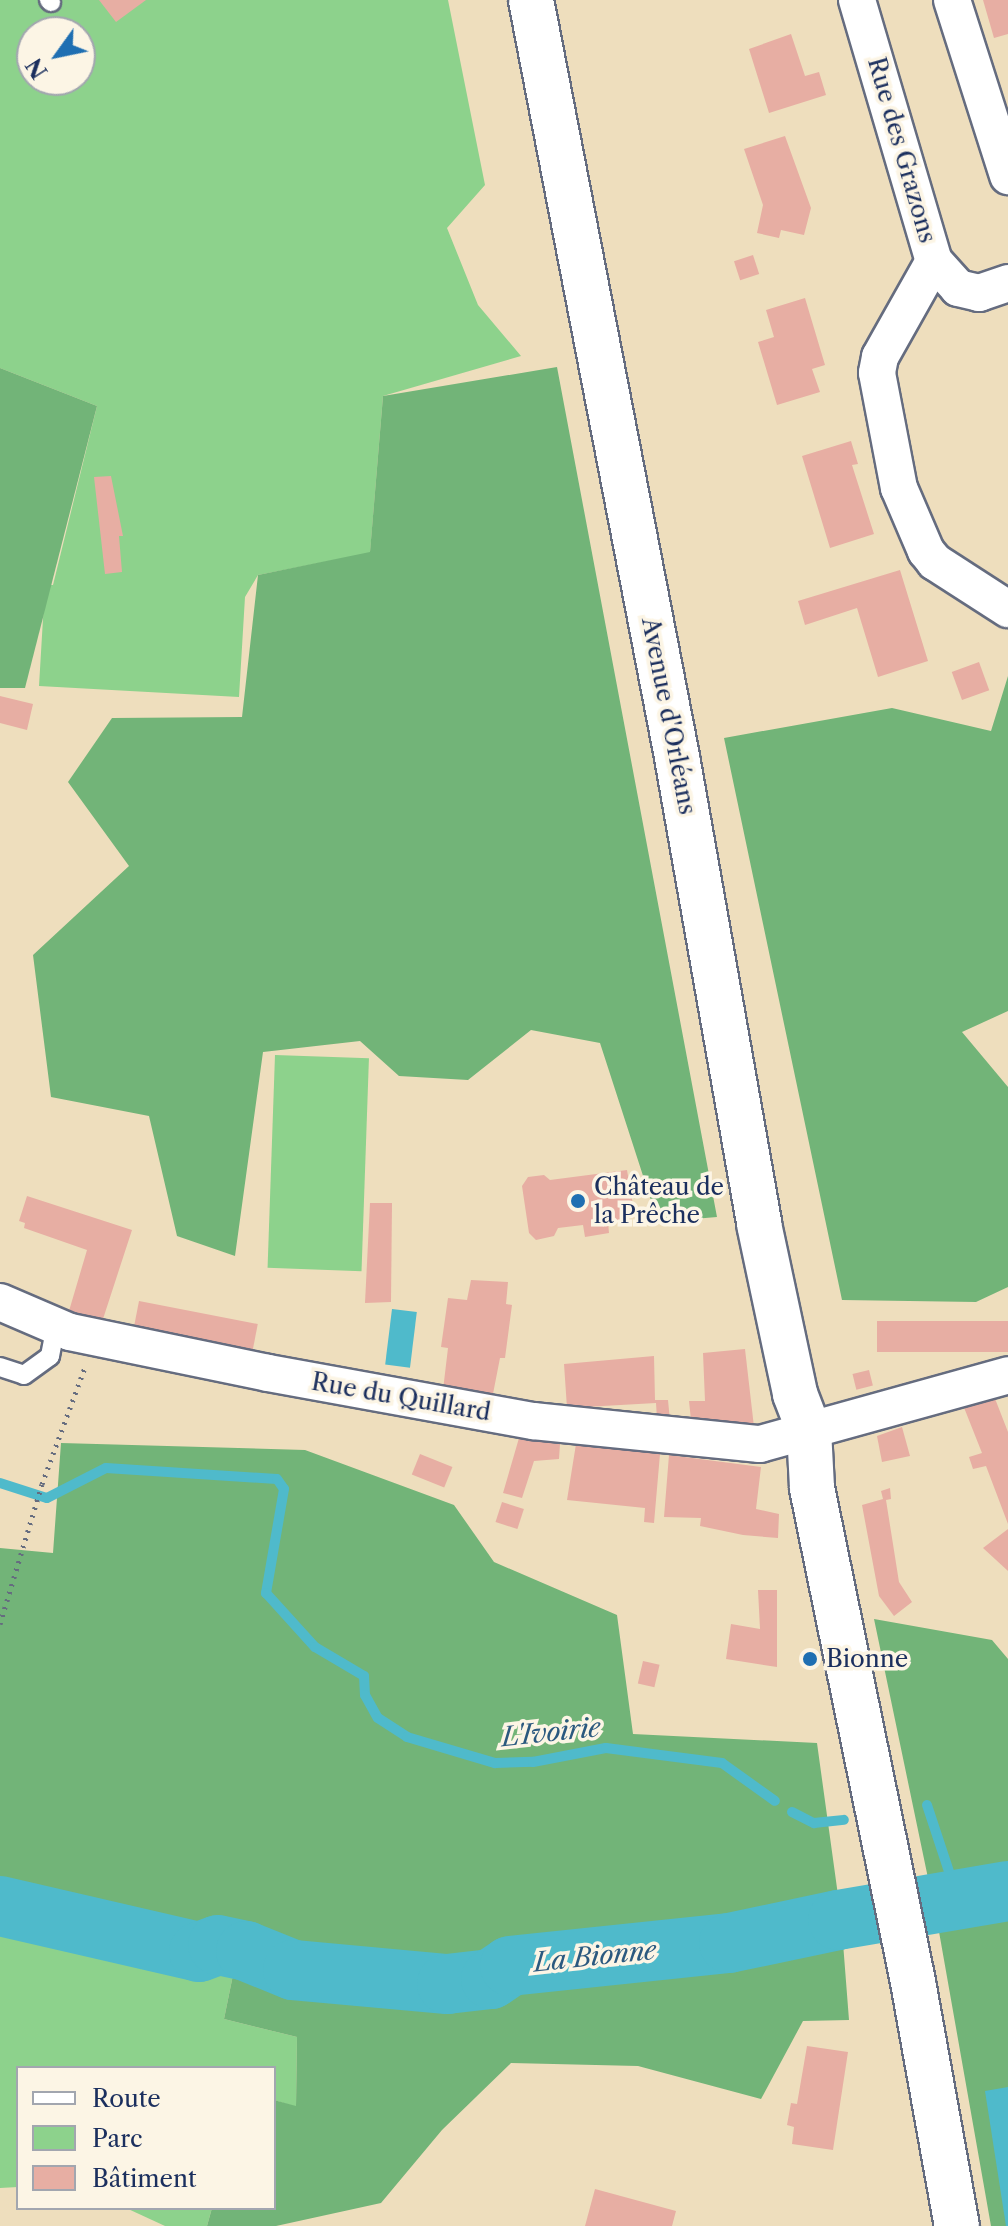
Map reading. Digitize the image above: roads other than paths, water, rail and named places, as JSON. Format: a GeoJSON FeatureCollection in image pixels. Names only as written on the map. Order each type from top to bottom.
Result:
{"type":"FeatureCollection","features":[{"type":"Feature","properties":{"kind":"main road","name":"Avenue d'Orléans"},"geometry":{"type":"LineString","coordinates":[[531,0],[677,757],[759,1224],[795,1394],[809,1430],[812,1488],[913,1982],[957,2226]]}},
{"type":"Feature","properties":{"kind":"street","name":"Rue des Grazons"},"geometry":{"type":"LineString","coordinates":[[857,0],[934,261],[958,288],[979,293],[1008,283]]}},
{"type":"Feature","properties":{"kind":"street"},"geometry":{"type":"LineString","coordinates":[[952,0],[1008,176]]}},
{"type":"Feature","properties":{"kind":"street"},"geometry":{"type":"LineString","coordinates":[[934,261],[880,357],[877,373],[899,488],[926,551],[935,562],[1008,609]]}},
{"type":"Feature","properties":{"kind":"street","name":"Rue du Quillard"},"geometry":{"type":"LineString","coordinates":[[0,1302],[56,1326],[94,1337],[533,1421],[760,1444],[1008,1375]]}},
{"type":"Feature","properties":{"kind":"lane"},"geometry":{"type":"LineString","coordinates":[[0,1367],[24,1375],[41,1363],[50,1356],[56,1326]]}},
{"type":"Feature","properties":{"kind":"water"},"geometry":{"type":"Polygon","coordinates":[[[392,1309],[417,1312],[410,1368],[385,1365],[392,1309]]]}},
{"type":"Feature","properties":{"kind":"water"},"geometry":{"type":"Polygon","coordinates":[[[1008,2087],[1008,2226],[1006,2226],[985,2091],[1008,2087]]]}},
{"type":"Feature","properties":{"kind":"waterway","name":"L'Ivoirie"},"geometry":{"type":"LineString","coordinates":[[0,1483],[47,1498],[106,1468],[277,1479],[284,1489],[266,1593],[315,1647],[364,1676],[365,1695],[378,1718],[407,1737],[495,1763],[533,1762],[606,1748],[722,1763],[775,1801]]}},
{"type":"Feature","properties":{"kind":"waterway","name":"L'Ivoirie"},"geometry":{"type":"LineString","coordinates":[[927,1805],[958,1899]]}},
{"type":"Feature","properties":{"kind":"waterway","name":"L'Ivoirie"},"geometry":{"type":"LineString","coordinates":[[792,1812],[814,1823],[844,1820]]}},
{"type":"Feature","properties":{"kind":"waterway","name":"La Bionne"},"geometry":{"type":"LineString","coordinates":[[0,1906],[199,1952],[218,1945],[246,1951],[293,1970],[447,1984],[491,1979],[510,1966],[729,1943],[838,1920],[1008,1891]]}},
{"type":"Feature","properties":{"kind":"place","name":"Château de la Prêche"},"geometry":{"type":"Point","coordinates":[578,1201]}},
{"type":"Feature","properties":{"kind":"place","name":"Bionne"},"geometry":{"type":"Point","coordinates":[810,1659]}}]}
